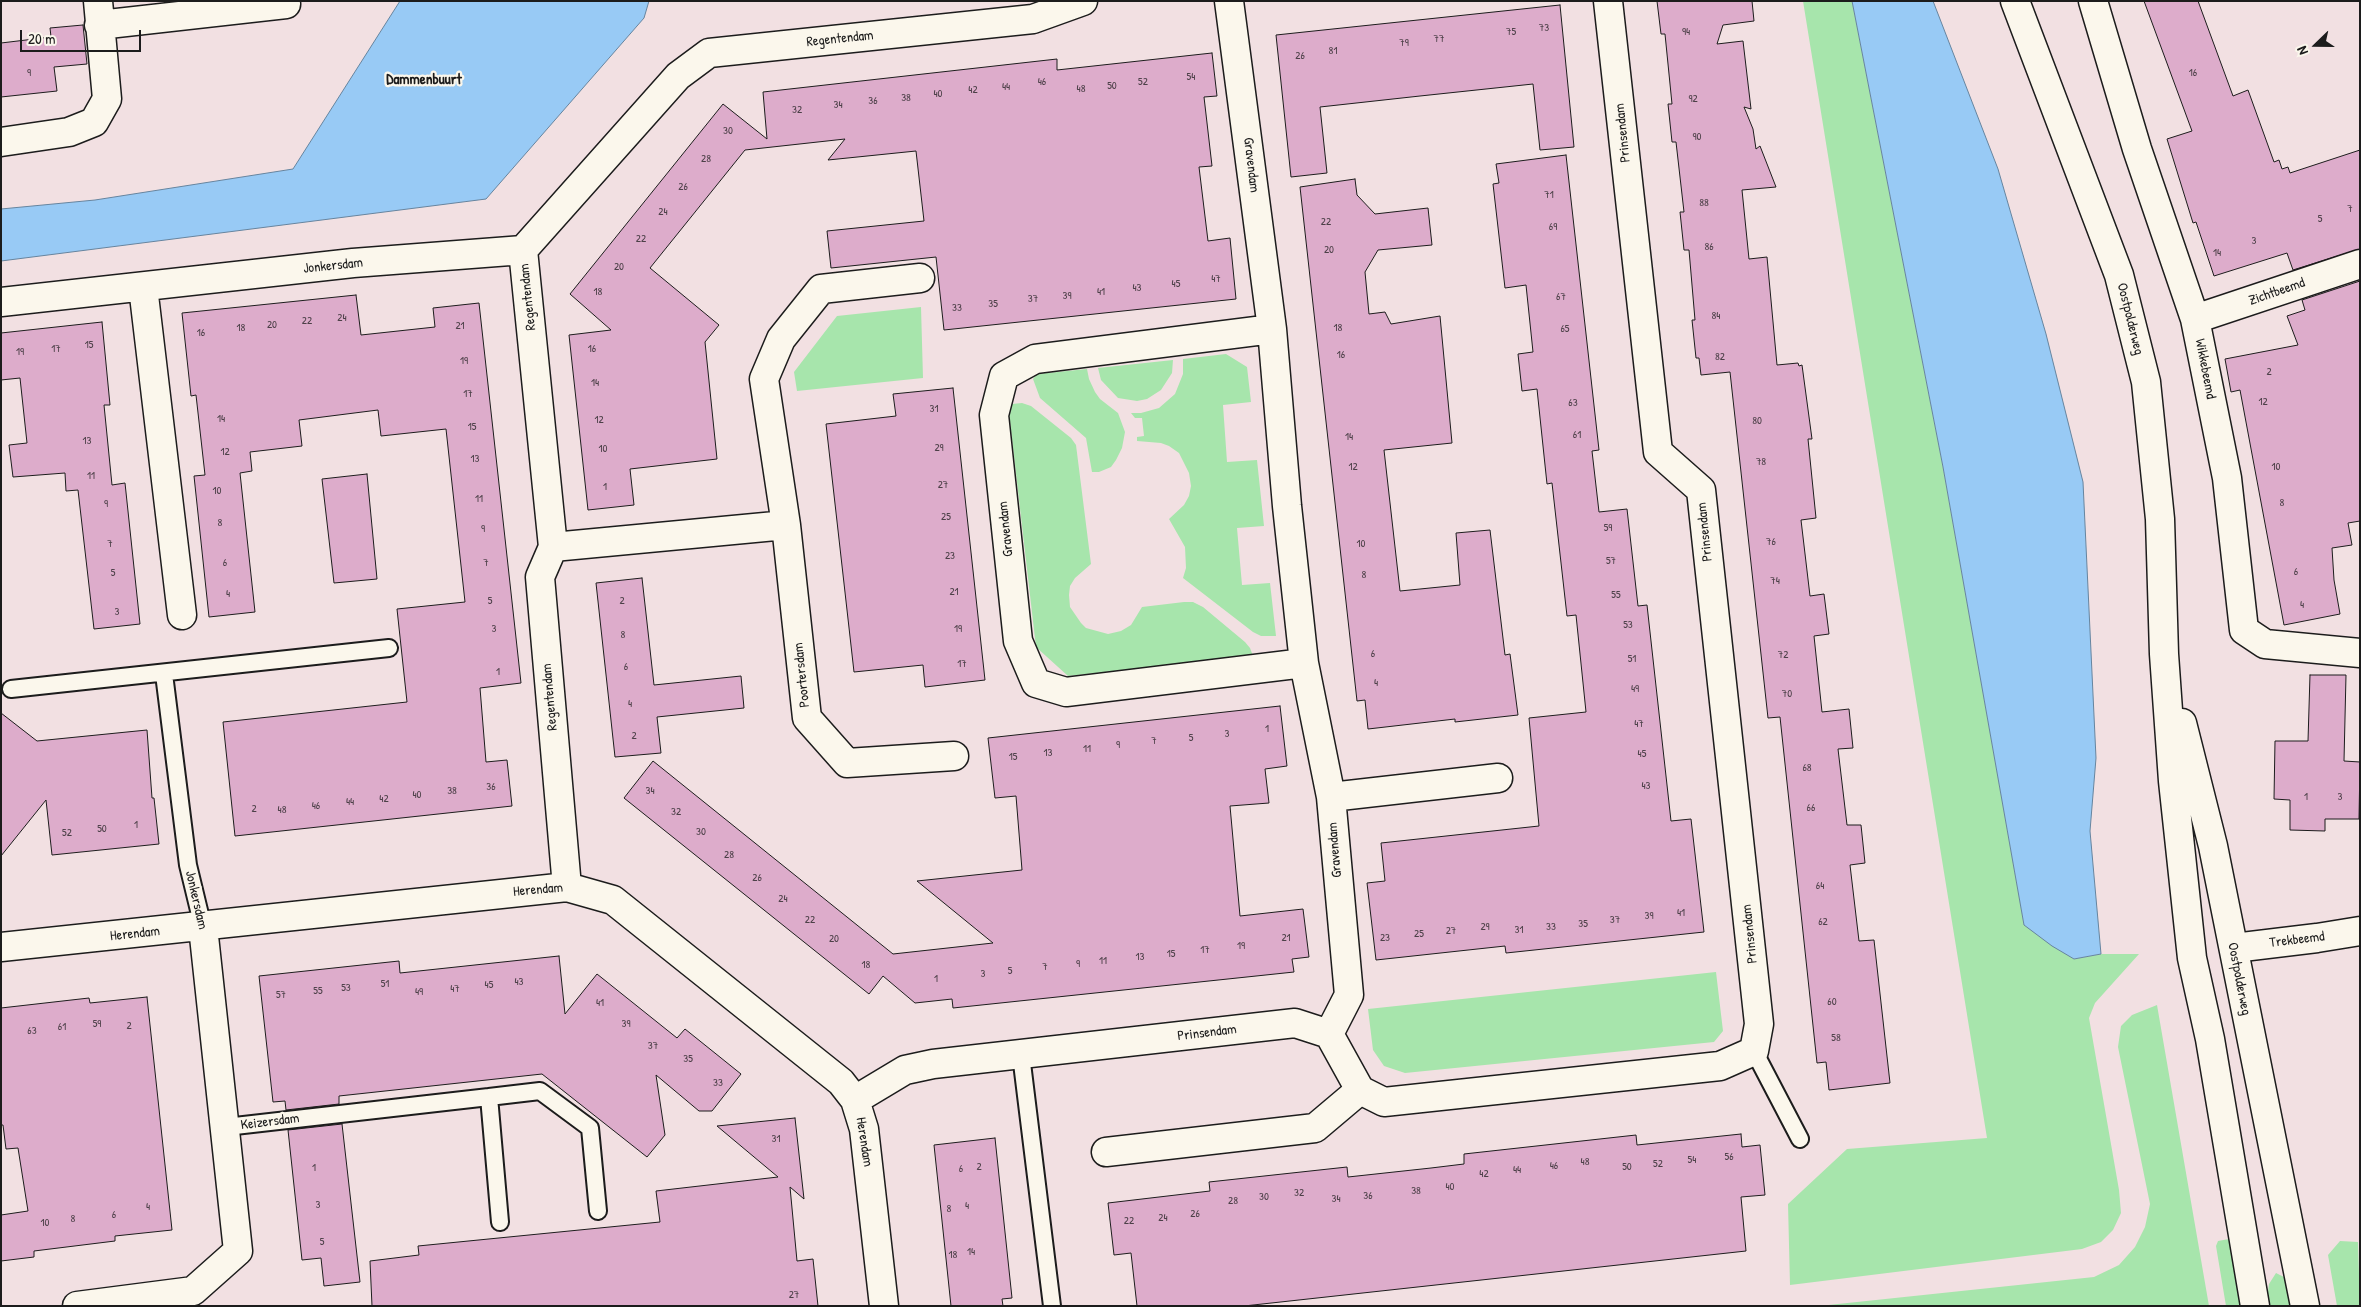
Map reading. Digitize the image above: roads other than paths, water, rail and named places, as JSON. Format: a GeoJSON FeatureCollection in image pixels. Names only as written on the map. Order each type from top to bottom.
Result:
{"type":"FeatureCollection","features":[{"type":"Feature","properties":{"kind":"street","name":"Gravendam"},"geometry":{"type":"LineString","coordinates":[[1229,1],[1272,329],[1287,506],[1304,663],[1331,797],[1349,995],[1329,1034]]}},
{"type":"Feature","properties":{"kind":"street","name":"Prinsendam"},"geometry":{"type":"LineString","coordinates":[[1608,1],[1658,452],[1701,490],[1759,1024],[1754,1051]]}},
{"type":"Feature","properties":{"kind":"street","name":"Oostpolderweg"},"geometry":{"type":"LineString","coordinates":[[2015,1],[2119,275],[2146,382],[2160,519],[2164,654],[2173,781],[2192,958],[2210,1039],[2255,1306]]}},
{"type":"Feature","properties":{"kind":"street","name":"Wikkebeemd"},"geometry":{"type":"LineString","coordinates":[[2093,1],[2137,149],[2195,319],[2226,478],[2244,630],[2265,644],[2360,653]]}},
{"type":"Feature","properties":{"kind":"street","name":"Regentendam"},"geometry":{"type":"LineString","coordinates":[[567,887],[540,577],[553,547],[523,250],[678,76],[709,53],[1033,19],[1075,2]]}},
{"type":"Feature","properties":{"kind":"street"},"geometry":{"type":"LineString","coordinates":[[1,142],[69,132],[94,122],[107,99],[98,13],[286,4]]}},
{"type":"Feature","properties":{"kind":"street","name":"Jonkersdam"},"geometry":{"type":"LineString","coordinates":[[1,302],[353,263],[523,250]]}},
{"type":"Feature","properties":{"kind":"street","name":"Zichtbeemd"},"geometry":{"type":"LineString","coordinates":[[2195,319],[2360,264]]}},
{"type":"Feature","properties":{"kind":"street","name":"Poortersdam"},"geometry":{"type":"LineString","coordinates":[[920,278],[821,289],[781,339],[764,379],[786,525],[807,718],[847,763],[954,756]]}},
{"type":"Feature","properties":{"kind":"street"},"geometry":{"type":"LineString","coordinates":[[143,287],[182,615]]}},
{"type":"Feature","properties":{"kind":"street","name":"Gravendam"},"geometry":{"type":"LineString","coordinates":[[1272,329],[1036,359],[1004,376],[994,415],[1018,642],[1036,683],[1066,692],[1304,663]]}},
{"type":"Feature","properties":{"kind":"street"},"geometry":{"type":"LineString","coordinates":[[553,547],[786,525]]}},
{"type":"Feature","properties":{"kind":"street","name":"Oostpolderweg"},"geometry":{"type":"LineString","coordinates":[[2164,654],[2212,846],[2306,1306]]}},
{"type":"Feature","properties":{"kind":"street"},"geometry":{"type":"LineString","coordinates":[[1331,797],[1498,778]]}},
{"type":"Feature","properties":{"kind":"street","name":"Herendam"},"geometry":{"type":"LineString","coordinates":[[1,947],[567,887],[613,900],[840,1082],[855,1100],[864,1129],[884,1306]]}},
{"type":"Feature","properties":{"kind":"street","name":"Jonkersdam"},"geometry":{"type":"LineString","coordinates":[[203,927],[226,1127]]}},
{"type":"Feature","properties":{"kind":"street","name":"Trekbeemd"},"geometry":{"type":"LineString","coordinates":[[2192,958],[2234,948],[2317,938],[2360,930]]}},
{"type":"Feature","properties":{"kind":"street","name":"Prinsendam"},"geometry":{"type":"LineString","coordinates":[[855,1100],[906,1070],[933,1064],[1295,1023],[1329,1034]]}},
{"type":"Feature","properties":{"kind":"street"},"geometry":{"type":"LineString","coordinates":[[1329,1034],[1360,1090],[1384,1102],[1720,1066],[1754,1051]]}},
{"type":"Feature","properties":{"kind":"street"},"geometry":{"type":"LineString","coordinates":[[1106,1152],[1315,1128],[1360,1090]]}},
{"type":"Feature","properties":{"kind":"street","name":"Keizersdam"},"geometry":{"type":"LineString","coordinates":[[77,1306],[193,1291],[238,1251],[226,1127]]}},
{"type":"Feature","properties":{"kind":"lane"},"geometry":{"type":"LineString","coordinates":[[11,689],[164,674],[389,648]]}},
{"type":"Feature","properties":{"kind":"lane","name":"Jonkersdam"},"geometry":{"type":"LineString","coordinates":[[164,674],[188,865],[203,927]]}},
{"type":"Feature","properties":{"kind":"lane"},"geometry":{"type":"LineString","coordinates":[[1754,1051],[1800,1139]]}},
{"type":"Feature","properties":{"kind":"lane"},"geometry":{"type":"LineString","coordinates":[[1021,1055],[1052,1306]]}},
{"type":"Feature","properties":{"kind":"lane","name":"Keizersdam"},"geometry":{"type":"LineString","coordinates":[[226,1127],[540,1091],[590,1128],[598,1211]]}},
{"type":"Feature","properties":{"kind":"lane"},"geometry":{"type":"LineString","coordinates":[[489,1097],[500,1222]]}},
{"type":"Feature","properties":{"kind":"water"},"geometry":{"type":"Polygon","coordinates":[[[400,1],[649,1],[644,18],[486,199],[1,261],[1,209],[95,200],[293,169],[400,1]]]}},
{"type":"Feature","properties":{"kind":"water"},"geometry":{"type":"Polygon","coordinates":[[[1852,1],[1933,1],[1998,169],[2046,334],[2083,482],[2096,758],[2090,831],[2101,954],[2074,959],[2052,946],[2024,925],[1943,467],[1852,1]]]}},
{"type":"Feature","properties":{"kind":"district","name":"Dammenbuurt"},"geometry":{"type":"Point","coordinates":[424,80]}}]}
